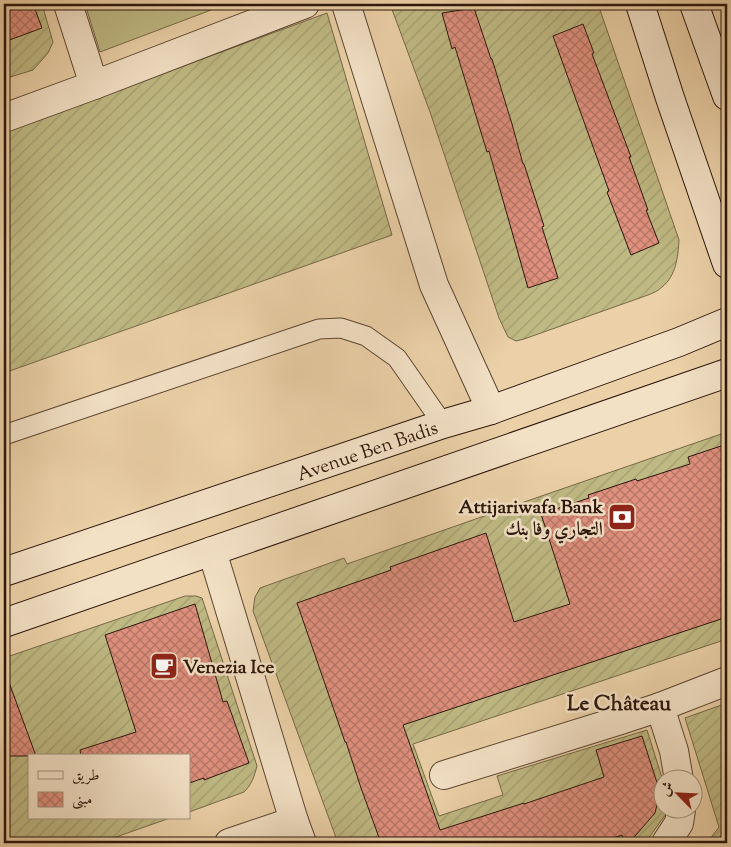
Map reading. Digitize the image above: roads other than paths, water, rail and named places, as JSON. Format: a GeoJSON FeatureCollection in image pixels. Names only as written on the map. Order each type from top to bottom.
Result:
{"type":"FeatureCollection","features":[{"type":"Feature","properties":{"kind":"main road"},"geometry":{"type":"LineString","coordinates":[[68,4],[94,85]]}},
{"type":"Feature","properties":{"kind":"main road"},"geometry":{"type":"LineString","coordinates":[[4,118],[305,4]]}},
{"type":"Feature","properties":{"kind":"main road"},"geometry":{"type":"LineString","coordinates":[[346,4],[434,285],[492,410]]}},
{"type":"Feature","properties":{"kind":"main road"},"geometry":{"type":"LineString","coordinates":[[640,4],[727,264]]}},
{"type":"Feature","properties":{"kind":"main road"},"geometry":{"type":"LineString","coordinates":[[694,4],[727,96]]}},
{"type":"Feature","properties":{"kind":"main road","name":"Avenue Ben Badis"},"geometry":{"type":"LineString","coordinates":[[4,572],[444,424],[492,410],[679,342],[727,322]]}},
{"type":"Feature","properties":{"kind":"main road"},"geometry":{"type":"LineString","coordinates":[[4,623],[727,374]]}},
{"type":"Feature","properties":{"kind":"main road"},"geometry":{"type":"LineString","coordinates":[[212,551],[298,832],[228,843]]}},
{"type":"Feature","properties":{"kind":"main road"},"geometry":{"type":"LineString","coordinates":[[444,775],[621,720],[727,681]]}},
{"type":"Feature","properties":{"kind":"main road"},"geometry":{"type":"LineString","coordinates":[[660,707],[674,751],[677,770]]}},
{"type":"Feature","properties":{"kind":"main road"},"geometry":{"type":"LineString","coordinates":[[666,843],[679,820]]}},
{"type":"Feature","properties":{"kind":"lane"},"geometry":{"type":"LineString","coordinates":[[4,435],[319,329],[341,328],[366,336],[397,358],[444,424]]}},
{"type":"Feature","properties":{"kind":"place","name":"Attijariwafa Bank التجاري وفا بنك"},"geometry":{"type":"Point","coordinates":[622,517]}},
{"type":"Feature","properties":{"kind":"place","name":"Venezia Ice"},"geometry":{"type":"Point","coordinates":[164,666]}},
{"type":"Feature","properties":{"kind":"district","name":"Le Château"},"geometry":{"type":"Point","coordinates":[619,703]}}]}
